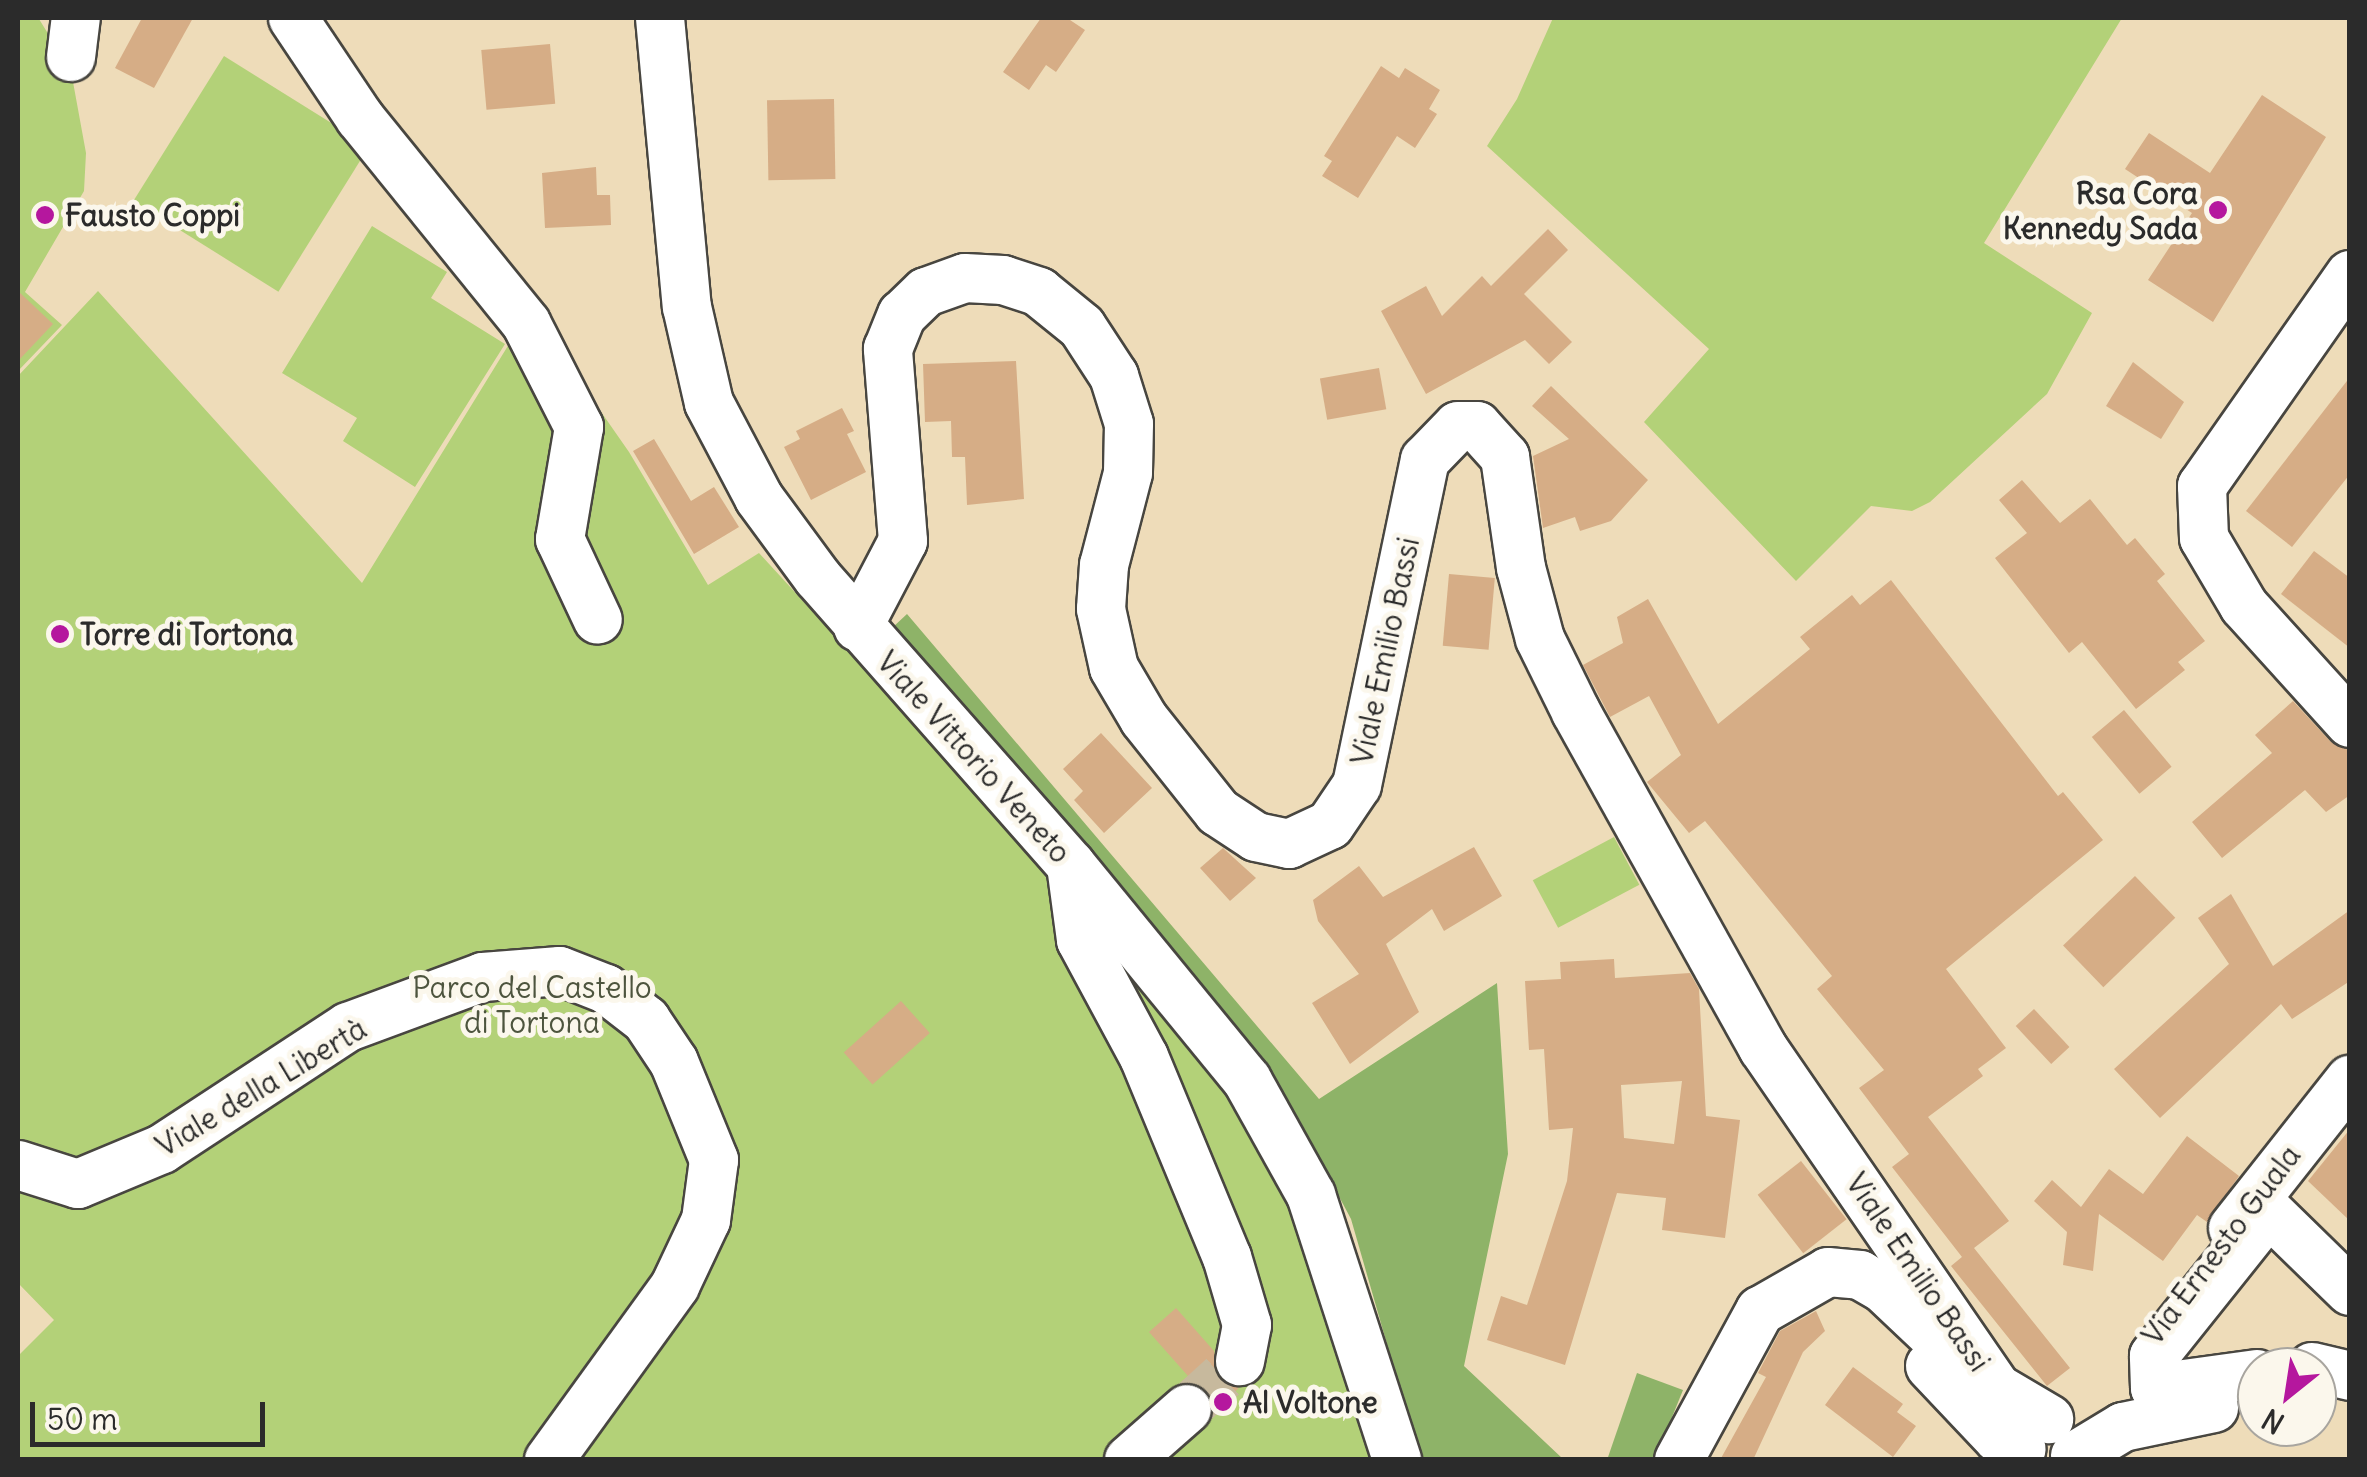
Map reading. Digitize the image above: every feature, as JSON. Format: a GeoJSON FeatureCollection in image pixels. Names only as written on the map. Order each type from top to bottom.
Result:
{"type":"FeatureCollection","features":[{"type":"Feature","properties":{"kind":"street"},"geometry":{"type":"LineString","coordinates":[[293,18],[360,118],[526,323],[579,426],[560,539],[598,620]]}},
{"type":"Feature","properties":{"kind":"street","name":"Viale Vittorio Veneto"},"geometry":{"type":"LineString","coordinates":[[660,18],[687,306],[710,403],[759,498],[858,627],[1071,864],[1247,1080],[1283,1136],[1350,1304],[1397,1460]]}},
{"type":"Feature","properties":{"kind":"street"},"geometry":{"type":"LineString","coordinates":[[2350,275],[2202,486],[2204,538],[2244,606],[2350,724]]}},
{"type":"Feature","properties":{"kind":"street","name":"Viale Emilio Bassi"},"geometry":{"type":"LineString","coordinates":[[858,627],[903,541],[888,349],[902,315],[926,292],[965,278],[1003,280],[1039,292],[1082,327],[1114,376],[1129,424],[1128,473],[1104,565],[1101,609],[1114,668],[1144,719],[1218,812],[1256,837],[1290,844],[1330,824],[1356,785],[1425,460],[1458,426],[1477,426],[1505,457],[1520,568],[1540,639],[1576,712],[1762,1048],[2000,1394]]}},
{"type":"Feature","properties":{"kind":"street"},"geometry":{"type":"LineString","coordinates":[[1071,864],[1081,940],[1144,1057],[1227,1256],[1247,1325],[1240,1361]]}},
{"type":"Feature","properties":{"kind":"street","name":"Viale della Libertà"},"geometry":{"type":"LineString","coordinates":[[18,1164],[78,1184],[162,1150],[348,1027],[483,977],[560,971],[606,989],[646,1020],[674,1062],[714,1160],[706,1220],[675,1286],[548,1460]]}},
{"type":"Feature","properties":{"kind":"street","name":"Via Ernesto Guala"},"geometry":{"type":"LineString","coordinates":[[2134,1425],[2132,1368],[2136,1356],[2262,1188],[2350,1080]]}},
{"type":"Feature","properties":{"kind":"street"},"geometry":{"type":"LineString","coordinates":[[2262,1188],[2350,1274]]}},
{"type":"Feature","properties":{"kind":"street"},"geometry":{"type":"LineString","coordinates":[[2237,1377],[2155,1388],[2154,1356],[2269,1212],[2350,1291]]}},
{"type":"Feature","properties":{"kind":"street"},"geometry":{"type":"LineString","coordinates":[[1679,1460],[1743,1333],[1760,1311],[1811,1281],[1843,1272],[1872,1282],[2000,1394],[2045,1448]]}},
{"type":"Feature","properties":{"kind":"street"},"geometry":{"type":"LineString","coordinates":[[1811,1281],[1878,1314],[1974,1417],[2045,1448],[2237,1403]]}},
{"type":"Feature","properties":{"kind":"street"},"geometry":{"type":"LineString","coordinates":[[1128,1460],[1187,1409]]}},
{"type":"Feature","properties":{"kind":"green space","name":"Fausto Coppi"},"geometry":{"type":"Polygon","coordinates":[[[18,18],[39,19],[71,71],[86,153],[84,191],[25,292],[62,325],[18,371],[18,18]]]}},
{"type":"Feature","properties":{"kind":"green space"},"geometry":{"type":"Polygon","coordinates":[[[1553,18],[2122,18],[1984,243],[2092,313],[2047,394],[1930,502],[1912,511],[1871,506],[1796,581],[1644,422],[1709,349],[1487,146],[1517,99],[1553,18]]]}},
{"type":"Feature","properties":{"kind":"green space"},"geometry":{"type":"Polygon","coordinates":[[[224,56],[369,147],[278,292],[133,201],[224,56]]]}},
{"type":"Feature","properties":{"kind":"green space"},"geometry":{"type":"Polygon","coordinates":[[[372,226],[447,272],[431,298],[505,344],[415,487],[343,441],[357,418],[282,373],[372,226]]]}},
{"type":"Feature","properties":{"kind":"green space","name":"Parco del Castello di Tortona"},"geometry":{"type":"Polygon","coordinates":[[[98,291],[362,583],[530,310],[629,452],[708,585],[759,553],[966,779],[1244,1104],[1280,1161],[1380,1459],[18,1459],[18,1356],[54,1320],[18,1283],[18,376],[98,291]]]}},
{"type":"Feature","properties":{"kind":"green space"},"geometry":{"type":"Polygon","coordinates":[[[907,614],[1319,1099],[1497,983],[1508,1154],[1464,1366],[1563,1459],[1420,1459],[1351,1219],[1286,1097],[892,628],[907,614]]]}},
{"type":"Feature","properties":{"kind":"green space"},"geometry":{"type":"Polygon","coordinates":[[[1614,837],[1639,885],[1558,928],[1533,880],[1614,837]]]}},
{"type":"Feature","properties":{"kind":"green space"},"geometry":{"type":"Polygon","coordinates":[[[1637,1373],[1683,1390],[1655,1459],[1607,1460],[1637,1373]]]}},
{"type":"Feature","properties":{"kind":"building"},"geometry":{"type":"Polygon","coordinates":[[[142,18],[193,18],[154,88],[115,68],[142,18]]]}},
{"type":"Feature","properties":{"kind":"building"},"geometry":{"type":"Polygon","coordinates":[[[1041,18],[1067,18],[1085,30],[1056,72],[1046,65],[1029,90],[1003,72],[1041,18]]]}},
{"type":"Feature","properties":{"kind":"building"},"geometry":{"type":"Polygon","coordinates":[[[550,44],[555,104],[486,110],[481,50],[550,44]]]}},
{"type":"Feature","properties":{"kind":"building"},"geometry":{"type":"Polygon","coordinates":[[[1381,66],[1399,78],[1405,68],[1440,90],[1429,109],[1437,114],[1415,148],[1397,136],[1358,198],[1322,176],[1332,161],[1324,156],[1381,66]]]}},
{"type":"Feature","properties":{"kind":"building","name":"Rsa Cora Kennedy Sada"},"geometry":{"type":"Polygon","coordinates":[[[2262,95],[2326,137],[2213,322],[2148,280],[2192,213],[2125,169],[2149,133],[2210,173],[2262,95]]]}},
{"type":"Feature","properties":{"kind":"building"},"geometry":{"type":"Polygon","coordinates":[[[834,99],[835,179],[768,180],[767,100],[834,99]]]}},
{"type":"Feature","properties":{"kind":"building"},"geometry":{"type":"Polygon","coordinates":[[[596,167],[597,195],[610,195],[611,225],[545,228],[542,173],[596,167]]]}},
{"type":"Feature","properties":{"kind":"building"},"geometry":{"type":"Polygon","coordinates":[[[1548,229],[1568,250],[1524,294],[1572,342],[1549,364],[1525,340],[1426,394],[1381,311],[1426,286],[1442,316],[1482,276],[1491,286],[1548,229]]]}},
{"type":"Feature","properties":{"kind":"building"},"geometry":{"type":"Polygon","coordinates":[[[18,291],[53,324],[18,361],[18,291]]]}},
{"type":"Feature","properties":{"kind":"building"},"geometry":{"type":"Polygon","coordinates":[[[1016,361],[1024,499],[967,505],[965,457],[952,457],[951,421],[925,422],[923,364],[1016,361]]]}},
{"type":"Feature","properties":{"kind":"building"},"geometry":{"type":"Polygon","coordinates":[[[2133,362],[2184,402],[2161,439],[2106,406],[2133,362]]]}},
{"type":"Feature","properties":{"kind":"building"},"geometry":{"type":"Polygon","coordinates":[[[1379,368],[1386,409],[1327,420],[1320,378],[1379,368]]]}},
{"type":"Feature","properties":{"kind":"building"},"geometry":{"type":"Polygon","coordinates":[[[2350,377],[2350,474],[2292,547],[2246,511],[2350,377]]]}},
{"type":"Feature","properties":{"kind":"building"},"geometry":{"type":"Polygon","coordinates":[[[1551,386],[1648,480],[1611,521],[1580,531],[1575,517],[1543,528],[1533,456],[1569,439],[1532,406],[1551,386]]]}},
{"type":"Feature","properties":{"kind":"building"},"geometry":{"type":"Polygon","coordinates":[[[842,408],[854,431],[847,434],[866,472],[811,500],[784,447],[800,439],[796,431],[842,408]]]}},
{"type":"Feature","properties":{"kind":"building"},"geometry":{"type":"Polygon","coordinates":[[[654,439],[691,501],[714,487],[739,527],[694,554],[633,451],[654,439]]]}},
{"type":"Feature","properties":{"kind":"building"},"geometry":{"type":"Polygon","coordinates":[[[2022,480],[2060,523],[2090,499],[2127,545],[2135,538],[2165,574],[2157,581],[2205,641],[2178,662],[2185,670],[2136,709],[2082,642],[2069,653],[1995,558],[2027,533],[1999,500],[2022,480]]]}},
{"type":"Feature","properties":{"kind":"building"},"geometry":{"type":"Polygon","coordinates":[[[2314,551],[2350,578],[2350,648],[2281,594],[2314,551]]]}},
{"type":"Feature","properties":{"kind":"building"},"geometry":{"type":"Polygon","coordinates":[[[1449,574],[1495,578],[1489,650],[1443,646],[1449,574]]]}},
{"type":"Feature","properties":{"kind":"building"},"geometry":{"type":"Polygon","coordinates":[[[1891,580],[2058,796],[2063,792],[2103,840],[1946,969],[2006,1048],[1978,1069],[1983,1076],[1928,1117],[2009,1221],[1974,1248],[2070,1368],[2047,1386],[1951,1266],[1962,1257],[1892,1167],[1909,1154],[1859,1088],[1884,1070],[1817,989],[1832,976],[1705,821],[1689,833],[1647,782],[1681,755],[1649,696],[1610,717],[1583,665],[1623,643],[1617,617],[1648,599],[1718,724],[1810,649],[1800,637],[1852,595],[1860,605],[1891,580]]]}},
{"type":"Feature","properties":{"kind":"building"},"geometry":{"type":"Polygon","coordinates":[[[2293,701],[2330,741],[2350,750],[2350,795],[2326,812],[2305,790],[2222,858],[2192,822],[2272,753],[2255,735],[2293,701]]]}},
{"type":"Feature","properties":{"kind":"building"},"geometry":{"type":"Polygon","coordinates":[[[2124,710],[2172,767],[2139,794],[2092,737],[2124,710]]]}},
{"type":"Feature","properties":{"kind":"building"},"geometry":{"type":"Polygon","coordinates":[[[1101,733],[1152,788],[1104,833],[1074,800],[1083,791],[1063,769],[1101,733]]]}},
{"type":"Feature","properties":{"kind":"building"},"geometry":{"type":"Polygon","coordinates":[[[1474,847],[1502,896],[1444,931],[1432,909],[1386,944],[1419,1012],[1350,1064],[1312,1003],[1359,974],[1318,921],[1313,900],[1359,866],[1383,897],[1474,847]]]}},
{"type":"Feature","properties":{"kind":"building"},"geometry":{"type":"Polygon","coordinates":[[[1223,848],[1256,878],[1230,901],[1200,868],[1223,848]]]}},
{"type":"Feature","properties":{"kind":"building"},"geometry":{"type":"Polygon","coordinates":[[[2135,876],[2175,918],[2103,987],[2063,945],[2135,876]]]}},
{"type":"Feature","properties":{"kind":"building"},"geometry":{"type":"Polygon","coordinates":[[[2231,894],[2273,966],[2350,910],[2350,981],[2292,1019],[2281,1004],[2160,1118],[2114,1069],[2229,964],[2198,918],[2231,894]]]}},
{"type":"Feature","properties":{"kind":"building"},"geometry":{"type":"Polygon","coordinates":[[[1614,959],[1615,978],[1690,973],[1699,989],[1706,1116],[1740,1120],[1725,1238],[1662,1230],[1666,1198],[1617,1193],[1565,1365],[1487,1340],[1501,1296],[1527,1305],[1567,1181],[1573,1128],[1549,1130],[1544,1049],[1529,1050],[1525,981],[1561,979],[1560,962],[1614,959]],[[1682,1081],[1621,1085],[1624,1138],[1674,1144],[1682,1081]]]}},
{"type":"Feature","properties":{"kind":"building"},"geometry":{"type":"Polygon","coordinates":[[[901,1001],[930,1033],[873,1084],[844,1053],[901,1001]]]}},
{"type":"Feature","properties":{"kind":"building"},"geometry":{"type":"Polygon","coordinates":[[[2034,1009],[2069,1047],[2051,1064],[2016,1026],[2034,1009]]]}},
{"type":"Feature","properties":{"kind":"building"},"geometry":{"type":"Polygon","coordinates":[[[2350,1129],[2350,1221],[2308,1181],[2350,1129]]]}},
{"type":"Feature","properties":{"kind":"building"},"geometry":{"type":"Polygon","coordinates":[[[2187,1136],[2239,1176],[2207,1222],[2197,1215],[2163,1261],[2099,1214],[2093,1271],[2063,1265],[2067,1232],[2034,1201],[2052,1180],[2081,1207],[2109,1169],[2143,1194],[2187,1136]]]}},
{"type":"Feature","properties":{"kind":"building"},"geometry":{"type":"Polygon","coordinates":[[[1801,1161],[1847,1219],[1803,1253],[1758,1195],[1801,1161]]]}},
{"type":"Feature","properties":{"kind":"building"},"geometry":{"type":"Polygon","coordinates":[[[1176,1308],[1214,1351],[1221,1381],[1239,1388],[1214,1411],[1208,1392],[1181,1382],[1188,1376],[1149,1332],[1176,1308]]]}},
{"type":"Feature","properties":{"kind":"building"},"geometry":{"type":"Polygon","coordinates":[[[1816,1311],[1825,1331],[1803,1352],[1753,1460],[1720,1460],[1766,1377],[1758,1373],[1780,1331],[1816,1311]]]}},
{"type":"Feature","properties":{"kind":"building"},"geometry":{"type":"Polygon","coordinates":[[[1853,1367],[1903,1404],[1897,1412],[1916,1426],[1893,1457],[1825,1405],[1853,1367]]]}},
{"type":"Feature","properties":{"kind":"tunnel"},"geometry":{"type":"LineString","coordinates":[[1187,1409],[1240,1361]]}},
{"type":"Feature","properties":{"kind":"place","name":"Rsa Cora Kennedy Sada"},"geometry":{"type":"Point","coordinates":[2218,210]}},
{"type":"Feature","properties":{"kind":"place","name":"Fausto Coppi"},"geometry":{"type":"Point","coordinates":[45,215]}},
{"type":"Feature","properties":{"kind":"place","name":"Torre di Tortona"},"geometry":{"type":"Point","coordinates":[60,634]}},
{"type":"Feature","properties":{"kind":"place","name":"Al Voltone"},"geometry":{"type":"Point","coordinates":[1223,1402]}}]}
